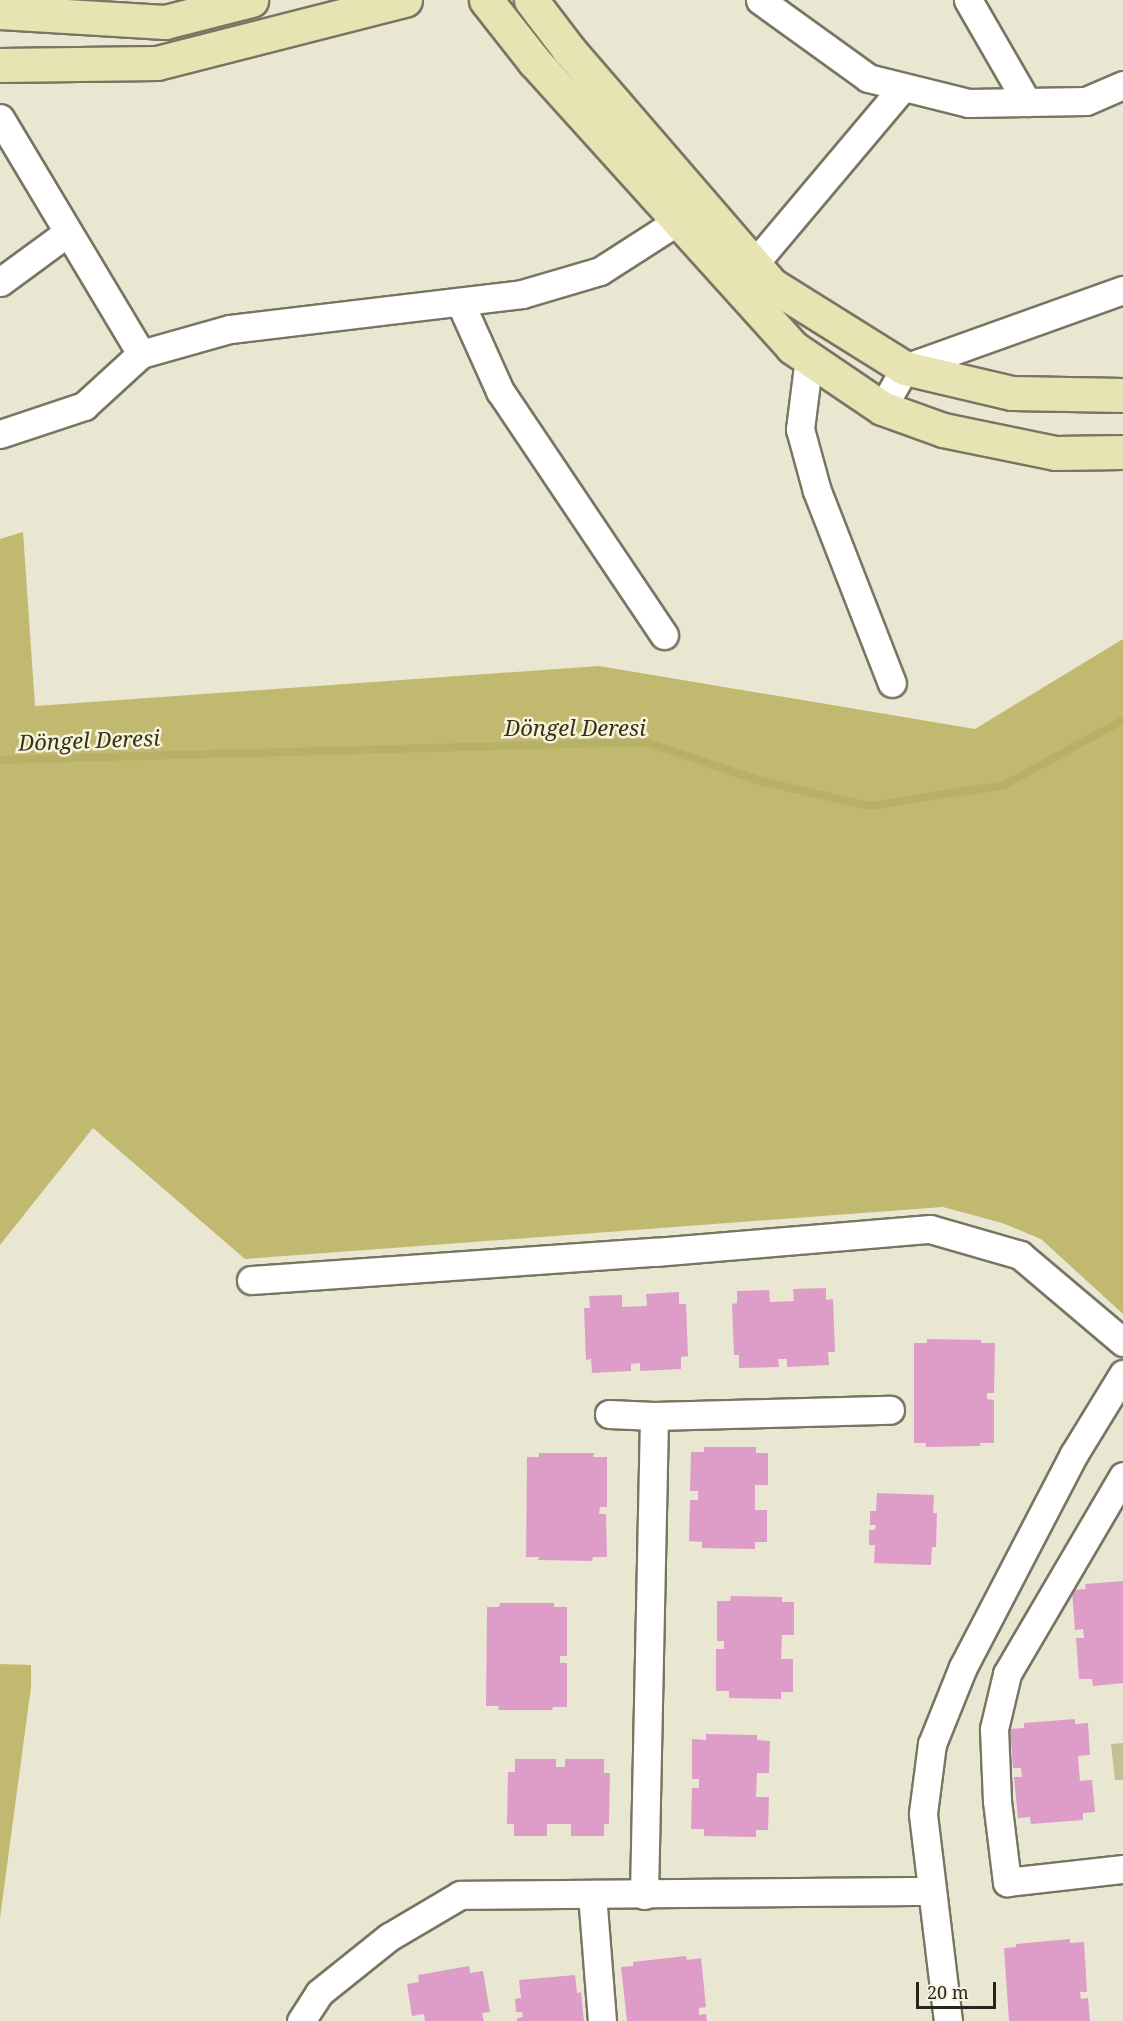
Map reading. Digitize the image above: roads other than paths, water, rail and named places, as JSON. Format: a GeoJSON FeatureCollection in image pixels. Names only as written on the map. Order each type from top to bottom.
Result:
{"type":"FeatureCollection","features":[{"type":"Feature","properties":{"kind":"main road"},"geometry":{"type":"LineString","coordinates":[[0,12],[165,22],[251,0]]}},
{"type":"Feature","properties":{"kind":"main road"},"geometry":{"type":"LineString","coordinates":[[0,65],[157,63],[405,0]]}},
{"type":"Feature","properties":{"kind":"main road"},"geometry":{"type":"LineString","coordinates":[[486,0],[534,61],[693,216],[754,264],[772,285],[905,368],[1012,393],[1123,396]]}},
{"type":"Feature","properties":{"kind":"main road"},"geometry":{"type":"LineString","coordinates":[[531,0],[792,346],[882,408],[943,430],[1055,453],[1123,452]]}},
{"type":"Feature","properties":{"kind":"street"},"geometry":{"type":"LineString","coordinates":[[760,0],[868,78],[968,103],[1086,101],[1123,85]]}},
{"type":"Feature","properties":{"kind":"street"},"geometry":{"type":"LineString","coordinates":[[968,0],[1027,102]]}},
{"type":"Feature","properties":{"kind":"street"},"geometry":{"type":"LineString","coordinates":[[754,264],[903,87]]}},
{"type":"Feature","properties":{"kind":"street"},"geometry":{"type":"LineString","coordinates":[[0,118],[141,354]]}},
{"type":"Feature","properties":{"kind":"street"},"geometry":{"type":"LineString","coordinates":[[0,434],[84,406],[141,354],[230,329],[522,294],[600,271],[693,216]]}},
{"type":"Feature","properties":{"kind":"street"},"geometry":{"type":"LineString","coordinates":[[0,282],[68,232]]}},
{"type":"Feature","properties":{"kind":"street"},"geometry":{"type":"LineString","coordinates":[[882,408],[905,368],[1123,290]]}},
{"type":"Feature","properties":{"kind":"street"},"geometry":{"type":"LineString","coordinates":[[460,302],[500,391],[664,635]]}},
{"type":"Feature","properties":{"kind":"street"},"geometry":{"type":"LineString","coordinates":[[809,358],[800,429],[817,491],[892,683]]}},
{"type":"Feature","properties":{"kind":"street"},"geometry":{"type":"LineString","coordinates":[[251,1280],[655,1252],[930,1229],[1020,1255],[1123,1342]]}},
{"type":"Feature","properties":{"kind":"street"},"geometry":{"type":"LineString","coordinates":[[948,2021],[923,1813],[932,1744],[974,1646],[1074,1454],[1123,1374]]}},
{"type":"Feature","properties":{"kind":"street"},"geometry":{"type":"LineString","coordinates":[[609,1414],[654,1416],[890,1410]]}},
{"type":"Feature","properties":{"kind":"street"},"geometry":{"type":"LineString","coordinates":[[644,1895],[654,1416]]}},
{"type":"Feature","properties":{"kind":"street"},"geometry":{"type":"LineString","coordinates":[[1122,1875],[1007,1882],[997,1801],[994,1729],[1007,1674],[1113,1518],[1123,1476]]}},
{"type":"Feature","properties":{"kind":"street"},"geometry":{"type":"LineString","coordinates":[[301,2021],[319,1993],[389,1937],[460,1895],[931,1891]]}},
{"type":"Feature","properties":{"kind":"street"},"geometry":{"type":"LineString","coordinates":[[592,1894],[602,2021]]}},
{"type":"Feature","properties":{"kind":"waterway","name":"Döngel Deresi"},"geometry":{"type":"LineString","coordinates":[[0,760],[645,742],[764,782],[870,806],[1004,785],[1123,720]]}}]}
